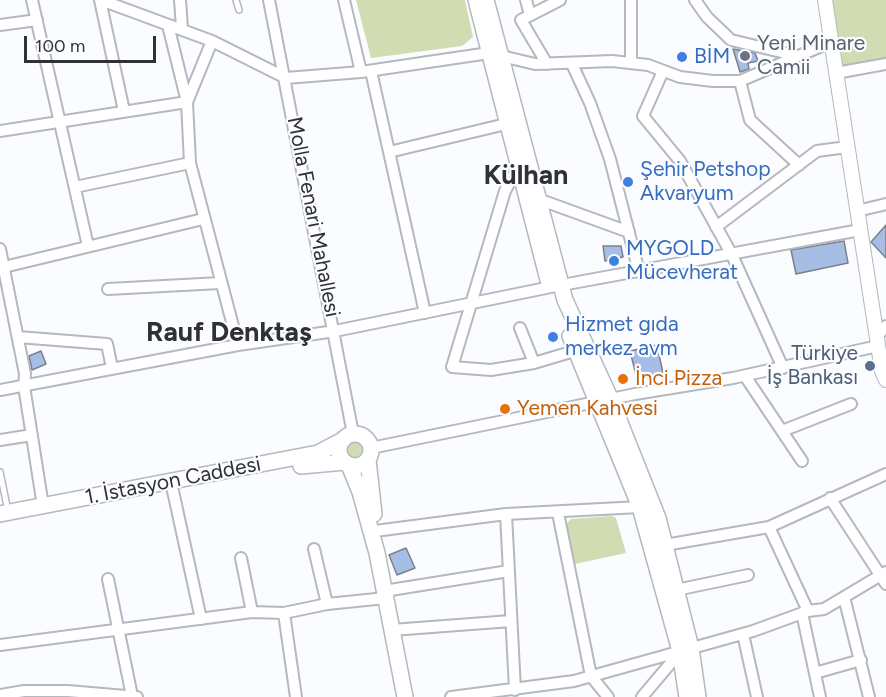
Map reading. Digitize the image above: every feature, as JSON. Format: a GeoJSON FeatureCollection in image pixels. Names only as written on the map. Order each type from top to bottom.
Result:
{"type":"FeatureCollection","features":[{"type":"Feature","properties":{"kind":"main road"},"geometry":{"type":"LineString","coordinates":[[476,0],[495,54],[538,199],[556,286]]}},
{"type":"Feature","properties":{"kind":"main road"},"geometry":{"type":"LineString","coordinates":[[486,0],[506,124],[556,286],[658,518],[676,590],[686,650],[687,697]]}},
{"type":"Feature","properties":{"kind":"main road"},"geometry":{"type":"LineString","coordinates":[[605,401],[686,650],[698,697]]}},
{"type":"Feature","properties":{"kind":"main road"},"geometry":{"type":"LineString","coordinates":[[377,553],[369,454],[362,436],[348,437],[339,449],[360,492],[377,553],[405,697]]}},
{"type":"Feature","properties":{"kind":"main road","name":"1. İstasyon Caddesi"},"geometry":{"type":"LineString","coordinates":[[3,517],[43,506],[318,453],[348,437]]}},
{"type":"Feature","properties":{"kind":"main road"},"geometry":{"type":"LineString","coordinates":[[347,464],[357,466],[369,454]]}},
{"type":"Feature","properties":{"kind":"main road","name":"1. İstasyon Caddesi"},"geometry":{"type":"LineString","coordinates":[[3,517],[173,491],[317,463],[347,464]]}},
{"type":"Feature","properties":{"kind":"street"},"geometry":{"type":"LineString","coordinates":[[32,0],[88,246]]}},
{"type":"Feature","properties":{"kind":"street"},"geometry":{"type":"LineString","coordinates":[[101,0],[182,28],[286,78],[366,72],[495,54],[535,64],[612,61],[631,63],[680,76],[713,81],[740,81],[831,42]]}},
{"type":"Feature","properties":{"kind":"street"},"geometry":{"type":"LineString","coordinates":[[101,0],[124,111]]}},
{"type":"Feature","properties":{"kind":"street"},"geometry":{"type":"LineString","coordinates":[[180,0],[182,28]]}},
{"type":"Feature","properties":{"kind":"street","name":"Molla Fenari Mahallesi"},"geometry":{"type":"LineString","coordinates":[[269,0],[335,331],[348,437]]}},
{"type":"Feature","properties":{"kind":"street"},"geometry":{"type":"LineString","coordinates":[[344,0],[389,152],[425,313]]}},
{"type":"Feature","properties":{"kind":"street"},"geometry":{"type":"LineString","coordinates":[[526,0],[530,15]]}},
{"type":"Feature","properties":{"kind":"street"},"geometry":{"type":"LineString","coordinates":[[547,64],[521,20],[560,0]]}},
{"type":"Feature","properties":{"kind":"street"},"geometry":{"type":"LineString","coordinates":[[631,0],[631,63]]}},
{"type":"Feature","properties":{"kind":"street"},"geometry":{"type":"LineString","coordinates":[[695,0],[707,17],[731,40],[798,56]]}},
{"type":"Feature","properties":{"kind":"street"},"geometry":{"type":"LineString","coordinates":[[825,0],[877,342],[882,371],[886,380]]}},
{"type":"Feature","properties":{"kind":"street"},"geometry":{"type":"LineString","coordinates":[[0,25],[37,20]]}},
{"type":"Feature","properties":{"kind":"street"},"geometry":{"type":"LineString","coordinates":[[168,25],[187,102],[190,163],[238,345]]}},
{"type":"Feature","properties":{"kind":"street"},"geometry":{"type":"LineString","coordinates":[[187,102],[212,41]]}},
{"type":"Feature","properties":{"kind":"street"},"geometry":{"type":"LineString","coordinates":[[572,64],[590,103],[610,159],[639,272]]}},
{"type":"Feature","properties":{"kind":"street"},"geometry":{"type":"LineString","coordinates":[[836,73],[886,64]]}},
{"type":"Feature","properties":{"kind":"street"},"geometry":{"type":"LineString","coordinates":[[663,71],[643,116],[680,161],[732,255],[783,368]]}},
{"type":"Feature","properties":{"kind":"street"},"geometry":{"type":"LineString","coordinates":[[740,81],[750,120],[799,165]]}},
{"type":"Feature","properties":{"kind":"street"},"geometry":{"type":"LineString","coordinates":[[0,131],[187,102]]}},
{"type":"Feature","properties":{"kind":"street"},"geometry":{"type":"LineString","coordinates":[[389,152],[506,124]]}},
{"type":"Feature","properties":{"kind":"street"},"geometry":{"type":"LineString","coordinates":[[716,227],[817,151],[847,147]]}},
{"type":"Feature","properties":{"kind":"street"},"geometry":{"type":"LineString","coordinates":[[75,187],[190,163]]}},
{"type":"Feature","properties":{"kind":"street"},"geometry":{"type":"LineString","coordinates":[[518,167],[505,191],[452,367],[491,370],[534,363],[582,349]]}},
{"type":"Feature","properties":{"kind":"street"},"geometry":{"type":"LineString","coordinates":[[538,199],[629,232]]}},
{"type":"Feature","properties":{"kind":"street"},"geometry":{"type":"LineString","coordinates":[[857,211],[886,204]]}},
{"type":"Feature","properties":{"kind":"street"},"geometry":{"type":"LineString","coordinates":[[4,267],[203,219]]}},
{"type":"Feature","properties":{"kind":"street"},"geometry":{"type":"LineString","coordinates":[[0,390],[238,345],[335,331],[556,286],[860,230]]}},
{"type":"Feature","properties":{"kind":"street"},"geometry":{"type":"LineString","coordinates":[[0,249],[25,374],[24,386],[43,506]]}},
{"type":"Feature","properties":{"kind":"street"},"geometry":{"type":"LineString","coordinates":[[108,289],[220,283]]}},
{"type":"Feature","properties":{"kind":"street"},"geometry":{"type":"LineString","coordinates":[[369,454],[605,401],[783,368],[877,342],[886,326]]}},
{"type":"Feature","properties":{"kind":"street"},"geometry":{"type":"LineString","coordinates":[[520,328],[534,363]]}},
{"type":"Feature","properties":{"kind":"street"},"geometry":{"type":"LineString","coordinates":[[18,337],[107,344],[112,368]]}},
{"type":"Feature","properties":{"kind":"street"},"geometry":{"type":"LineString","coordinates":[[746,376],[802,461]]}},
{"type":"Feature","properties":{"kind":"street"},"geometry":{"type":"LineString","coordinates":[[782,431],[851,404]]}},
{"type":"Feature","properties":{"kind":"street"},"geometry":{"type":"LineString","coordinates":[[0,440],[32,435]]}},
{"type":"Feature","properties":{"kind":"street"},"geometry":{"type":"LineString","coordinates":[[665,545],[769,527],[886,474]]}},
{"type":"Feature","properties":{"kind":"street"},"geometry":{"type":"LineString","coordinates":[[173,491],[201,619]]}},
{"type":"Feature","properties":{"kind":"street"},"geometry":{"type":"LineString","coordinates":[[451,697],[515,690],[591,676],[686,650],[743,634],[805,612],[824,609],[884,577],[830,498]]}},
{"type":"Feature","properties":{"kind":"street"},"geometry":{"type":"LineString","coordinates":[[375,531],[506,514],[640,507]]}},
{"type":"Feature","properties":{"kind":"street"},"geometry":{"type":"LineString","coordinates":[[558,513],[591,676],[608,697]]}},
{"type":"Feature","properties":{"kind":"street"},"geometry":{"type":"LineString","coordinates":[[506,514],[515,690]]}},
{"type":"Feature","properties":{"kind":"street"},"geometry":{"type":"LineString","coordinates":[[769,527],[805,612],[820,697]]}},
{"type":"Feature","properties":{"kind":"street"},"geometry":{"type":"LineString","coordinates":[[314,549],[327,604]]}},
{"type":"Feature","properties":{"kind":"street"},"geometry":{"type":"LineString","coordinates":[[241,558],[252,612]]}},
{"type":"Feature","properties":{"kind":"street"},"geometry":{"type":"LineString","coordinates":[[0,645],[252,612],[284,613],[508,571]]}},
{"type":"Feature","properties":{"kind":"street"},"geometry":{"type":"LineString","coordinates":[[676,590],[748,575]]}},
{"type":"Feature","properties":{"kind":"street"},"geometry":{"type":"LineString","coordinates":[[108,579],[132,696]]}},
{"type":"Feature","properties":{"kind":"street"},"geometry":{"type":"LineString","coordinates":[[844,597],[869,697]]}},
{"type":"Feature","properties":{"kind":"street"},"geometry":{"type":"LineString","coordinates":[[284,613],[296,697]]}},
{"type":"Feature","properties":{"kind":"street"},"geometry":{"type":"LineString","coordinates":[[392,630],[511,621]]}},
{"type":"Feature","properties":{"kind":"street"},"geometry":{"type":"LineString","coordinates":[[743,634],[757,697]]}},
{"type":"Feature","properties":{"kind":"street"},"geometry":{"type":"LineString","coordinates":[[642,697],[686,650]]}},
{"type":"Feature","properties":{"kind":"street"},"geometry":{"type":"LineString","coordinates":[[815,673],[861,660]]}},
{"type":"Feature","properties":{"kind":"street"},"geometry":{"type":"LineString","coordinates":[[0,695],[24,691],[137,697]]}},
{"type":"Feature","properties":{"kind":"lane"},"geometry":{"type":"LineString","coordinates":[[236,0],[239,10]]}},
{"type":"Feature","properties":{"kind":"lane"},"geometry":{"type":"LineString","coordinates":[[0,472],[3,517]]}},
{"type":"Feature","properties":{"kind":"green space"},"geometry":{"type":"Polygon","coordinates":[[[356,0],[465,0],[473,37],[462,46],[371,58],[356,0]]]}},
{"type":"Feature","properties":{"kind":"green space"},"geometry":{"type":"Polygon","coordinates":[[[830,0],[886,0],[886,60],[840,67],[830,0]]]}},
{"type":"Feature","properties":{"kind":"green space"},"geometry":{"type":"Polygon","coordinates":[[[351,441],[359,441],[365,447],[365,455],[359,461],[351,461],[345,455],[345,447],[351,441]]]}},
{"type":"Feature","properties":{"kind":"green space"},"geometry":{"type":"Polygon","coordinates":[[[612,516],[616,518],[626,553],[575,564],[566,524],[571,519],[612,516]]]}},
{"type":"Feature","properties":{"kind":"building","name":"Yeni Minare Camii"},"geometry":{"type":"Polygon","coordinates":[[[733,49],[755,53],[758,61],[748,63],[749,69],[740,72],[733,49]]]}},
{"type":"Feature","properties":{"kind":"building"},"geometry":{"type":"Polygon","coordinates":[[[886,225],[886,258],[871,242],[886,225]]]}},
{"type":"Feature","properties":{"kind":"building"},"geometry":{"type":"Polygon","coordinates":[[[844,241],[848,263],[796,274],[791,250],[844,241]]]}},
{"type":"Feature","properties":{"kind":"building"},"geometry":{"type":"Polygon","coordinates":[[[603,246],[621,246],[623,257],[605,261],[603,246]]]}},
{"type":"Feature","properties":{"kind":"building"},"geometry":{"type":"Polygon","coordinates":[[[657,345],[663,373],[637,379],[630,351],[657,345]]]}},
{"type":"Feature","properties":{"kind":"building"},"geometry":{"type":"Polygon","coordinates":[[[41,351],[46,364],[32,370],[29,356],[41,351]]]}},
{"type":"Feature","properties":{"kind":"building"},"geometry":{"type":"Polygon","coordinates":[[[406,548],[415,568],[397,575],[389,555],[406,548]]]}},
{"type":"Feature","properties":{"kind":"place","name":"Yeni Minare Camii"},"geometry":{"type":"Point","coordinates":[745,56]}},
{"type":"Feature","properties":{"kind":"place","name":"BİM"},"geometry":{"type":"Point","coordinates":[682,57]}},
{"type":"Feature","properties":{"kind":"place","name":"Şehir Petshop Akvaryum"},"geometry":{"type":"Point","coordinates":[628,182]}},
{"type":"Feature","properties":{"kind":"place","name":"MYGOLD Mücevherat"},"geometry":{"type":"Point","coordinates":[614,261]}},
{"type":"Feature","properties":{"kind":"place","name":"Hizmet gıda merkez avm"},"geometry":{"type":"Point","coordinates":[553,337]}},
{"type":"Feature","properties":{"kind":"place","name":"Türkiye İş Bankası"},"geometry":{"type":"Point","coordinates":[870,366]}},
{"type":"Feature","properties":{"kind":"place","name":"İnci Pizza"},"geometry":{"type":"Point","coordinates":[623,379]}},
{"type":"Feature","properties":{"kind":"place","name":"Yemen Kahvesi"},"geometry":{"type":"Point","coordinates":[505,409]}},
{"type":"Feature","properties":{"kind":"district","name":"Külhan"},"geometry":{"type":"Point","coordinates":[526,176]}},
{"type":"Feature","properties":{"kind":"district","name":"Rauf Denktaş"},"geometry":{"type":"Point","coordinates":[229,333]}}]}
